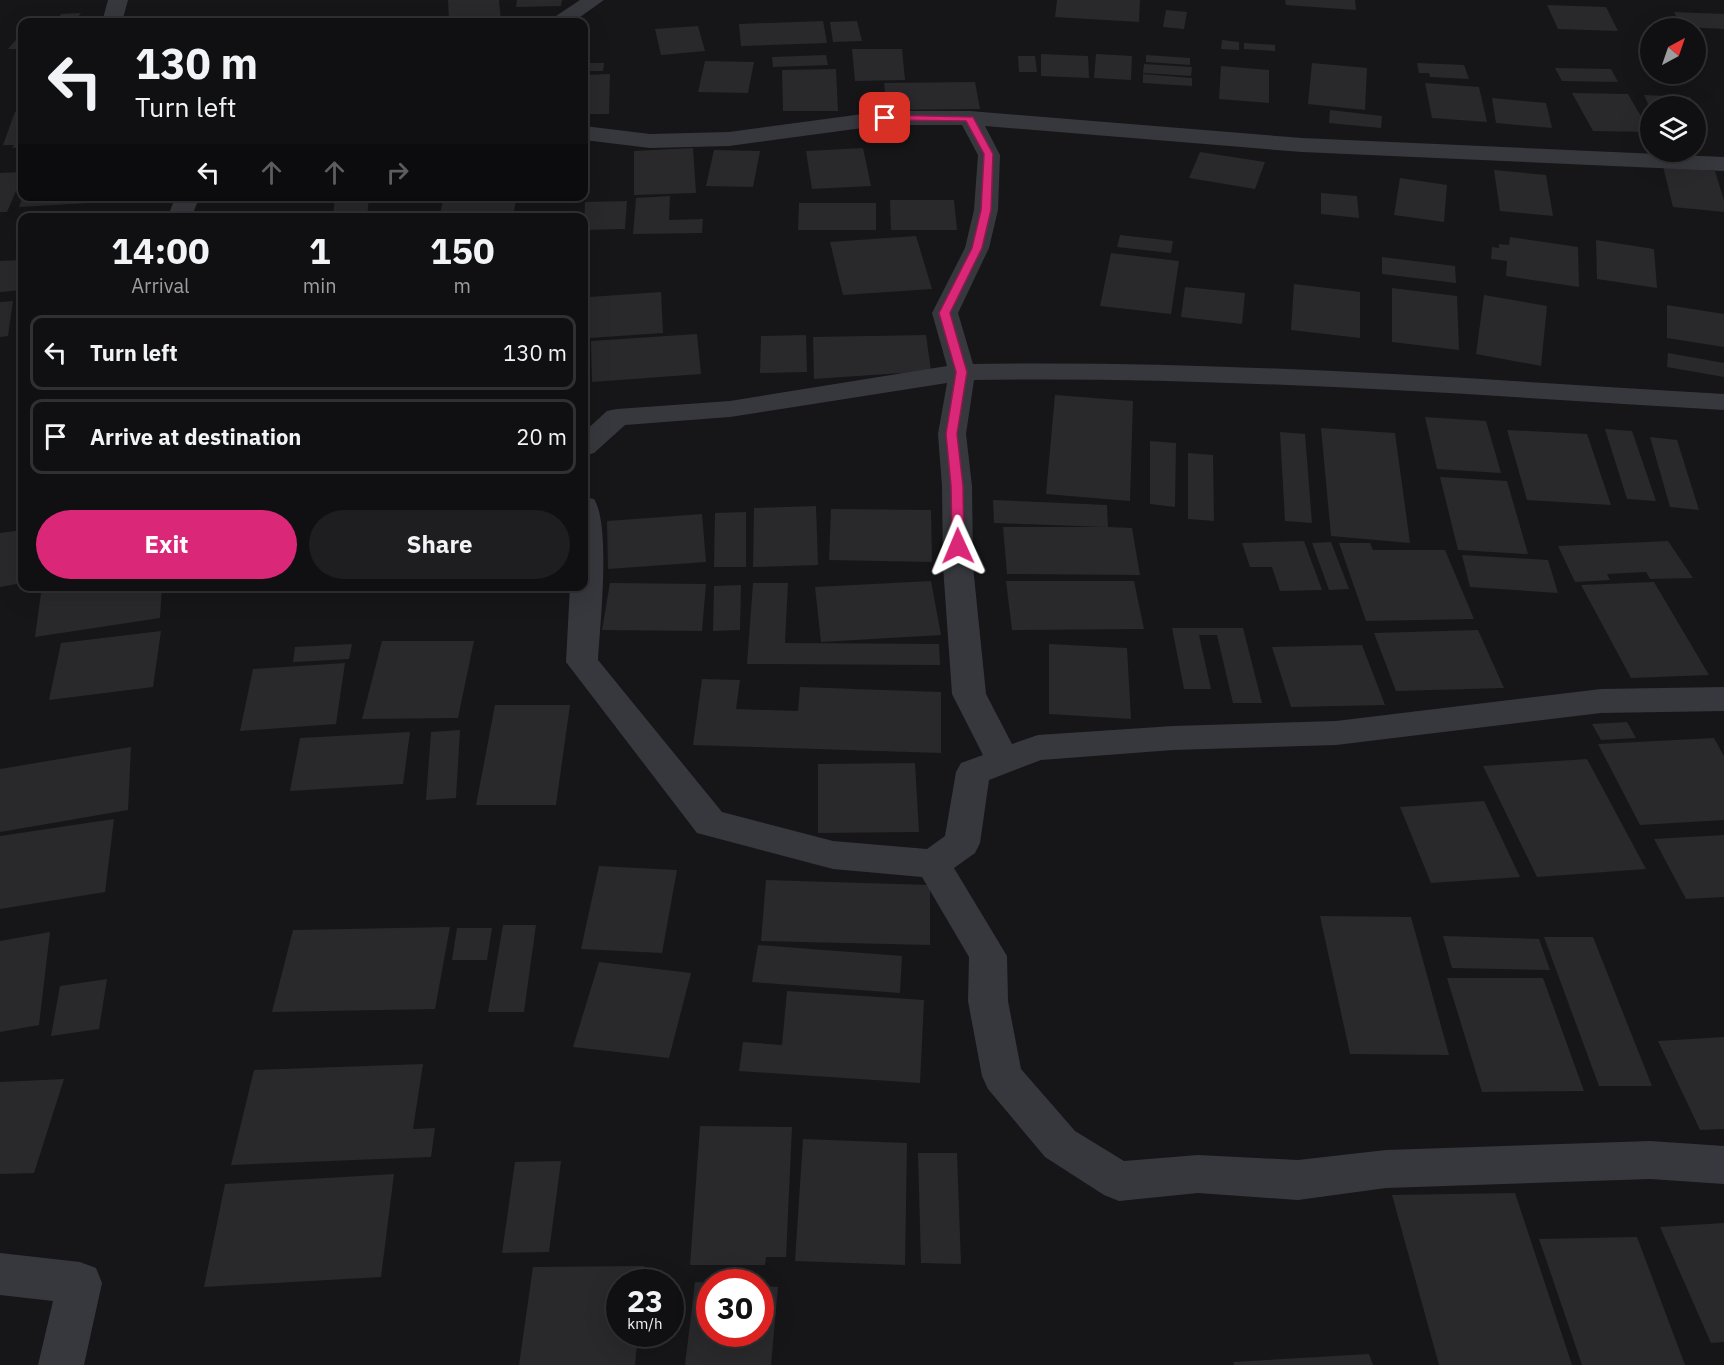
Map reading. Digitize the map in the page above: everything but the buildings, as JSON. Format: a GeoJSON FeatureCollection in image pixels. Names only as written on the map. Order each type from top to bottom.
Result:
{"type":"FeatureCollection","features":[{"type":"Feature","properties":{"kind":"street"},"geometry":{"type":"LineString","coordinates":[[112,18],[118,0]]}},
{"type":"Feature","properties":{"kind":"street"},"geometry":{"type":"LineString","coordinates":[[566,18],[594,0]]}},
{"type":"Feature","properties":{"kind":"street"},"geometry":{"type":"LineString","coordinates":[[588,134],[650,141],[729,139],[885,118],[970,118],[1302,145],[1724,164]]}},
{"type":"Feature","properties":{"kind":"street"},"geometry":{"type":"LineString","coordinates":[[970,118],[988,154],[986,210],[977,248],[945,313],[962,372],[951,434],[957,486],[958,566],[969,694],[1003,761]]}},
{"type":"Feature","properties":{"kind":"street"},"geometry":{"type":"LineString","coordinates":[[588,443],[616,417],[730,409],[962,372],[1097,370],[1322,379],[1724,402]]}},
{"type":"Feature","properties":{"kind":"street"},"geometry":{"type":"LineString","coordinates":[[586,591],[582,662],[710,823],[833,855],[933,864],[962,843],[973,772],[1038,748],[1173,738],[1336,733],[1601,702],[1724,699]]}},
{"type":"Feature","properties":{"kind":"street"},"geometry":{"type":"LineString","coordinates":[[933,864],[988,956],[988,1001],[1002,1076],[1060,1144],[1119,1181],[1198,1174],[1298,1180],[1386,1169],[1639,1161],[1724,1165]]}},
{"type":"Feature","properties":{"kind":"street"},"geometry":{"type":"LineString","coordinates":[[0,1274],[80,1283],[61,1365]]}},
{"type":"Feature","properties":{"kind":"route"},"geometry":{"type":"LineString","coordinates":[[885,118],[970,118],[988,154],[986,210],[977,248],[945,313],[962,372],[951,434],[957,486],[958,546]]}}]}
